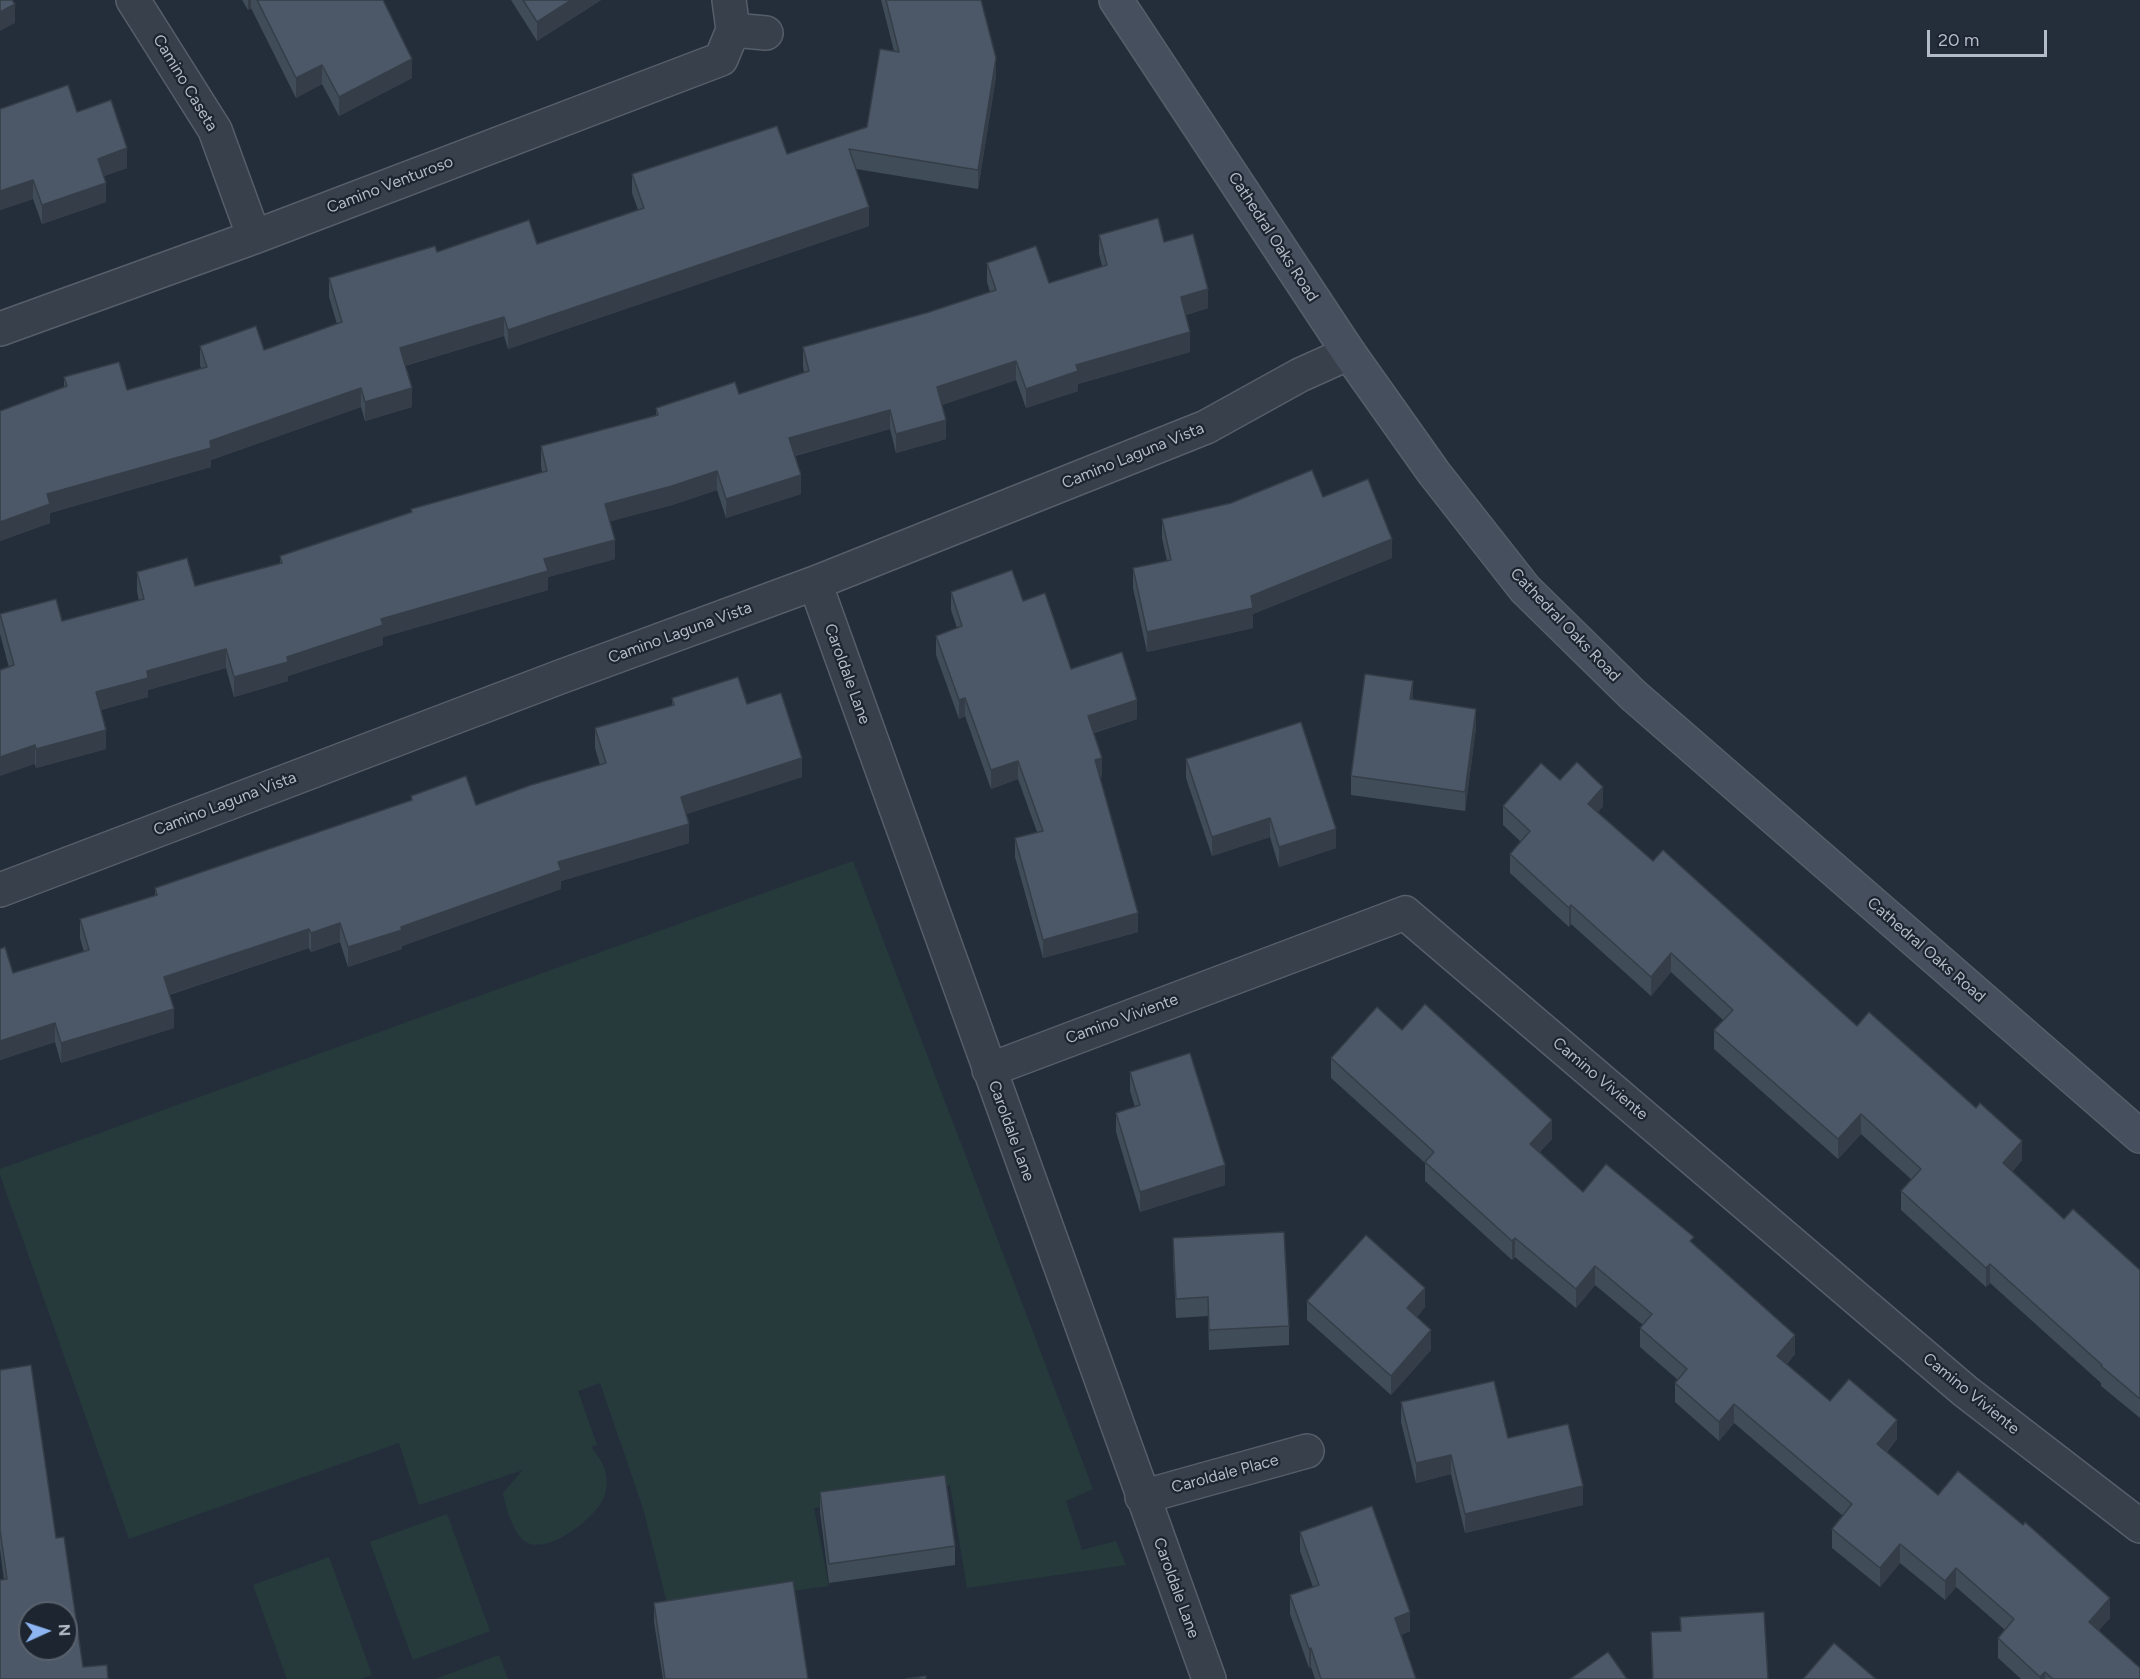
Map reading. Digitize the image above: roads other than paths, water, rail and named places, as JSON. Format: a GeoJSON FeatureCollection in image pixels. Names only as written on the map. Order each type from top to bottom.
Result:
{"type":"FeatureCollection","features":[{"type":"Feature","properties":{"kind":"main road","name":"Cathedral Oaks Road"},"geometry":{"type":"LineString","coordinates":[[1116,0],[1350,353],[1434,473],[1526,589],[1634,695],[2140,1136]]}},
{"type":"Feature","properties":{"kind":"street","name":"Camino Caseta"},"geometry":{"type":"LineString","coordinates":[[133,0],[215,130],[254,237]]}},
{"type":"Feature","properties":{"kind":"street","name":"Camino Venturoso"},"geometry":{"type":"LineString","coordinates":[[0,329],[254,237],[722,59],[731,15]]}},
{"type":"Feature","properties":{"kind":"street"},"geometry":{"type":"LineString","coordinates":[[731,15],[766,33]]}},
{"type":"Feature","properties":{"kind":"street","name":"Camino Laguna Vista"},"geometry":{"type":"LineString","coordinates":[[0,890],[560,677],[815,583],[1206,427],[1300,375],[1350,353]]}},
{"type":"Feature","properties":{"kind":"street","name":"Caroldale Lane"},"geometry":{"type":"LineString","coordinates":[[815,583],[1209,1679]]}},
{"type":"Feature","properties":{"kind":"street","name":"Camino Viviente"},"geometry":{"type":"LineString","coordinates":[[989,1070],[1406,913],[1965,1390],[2140,1526]]}},
{"type":"Feature","properties":{"kind":"street","name":"Caroldale Place"},"geometry":{"type":"LineString","coordinates":[[1142,1497],[1307,1451]]}}]}
